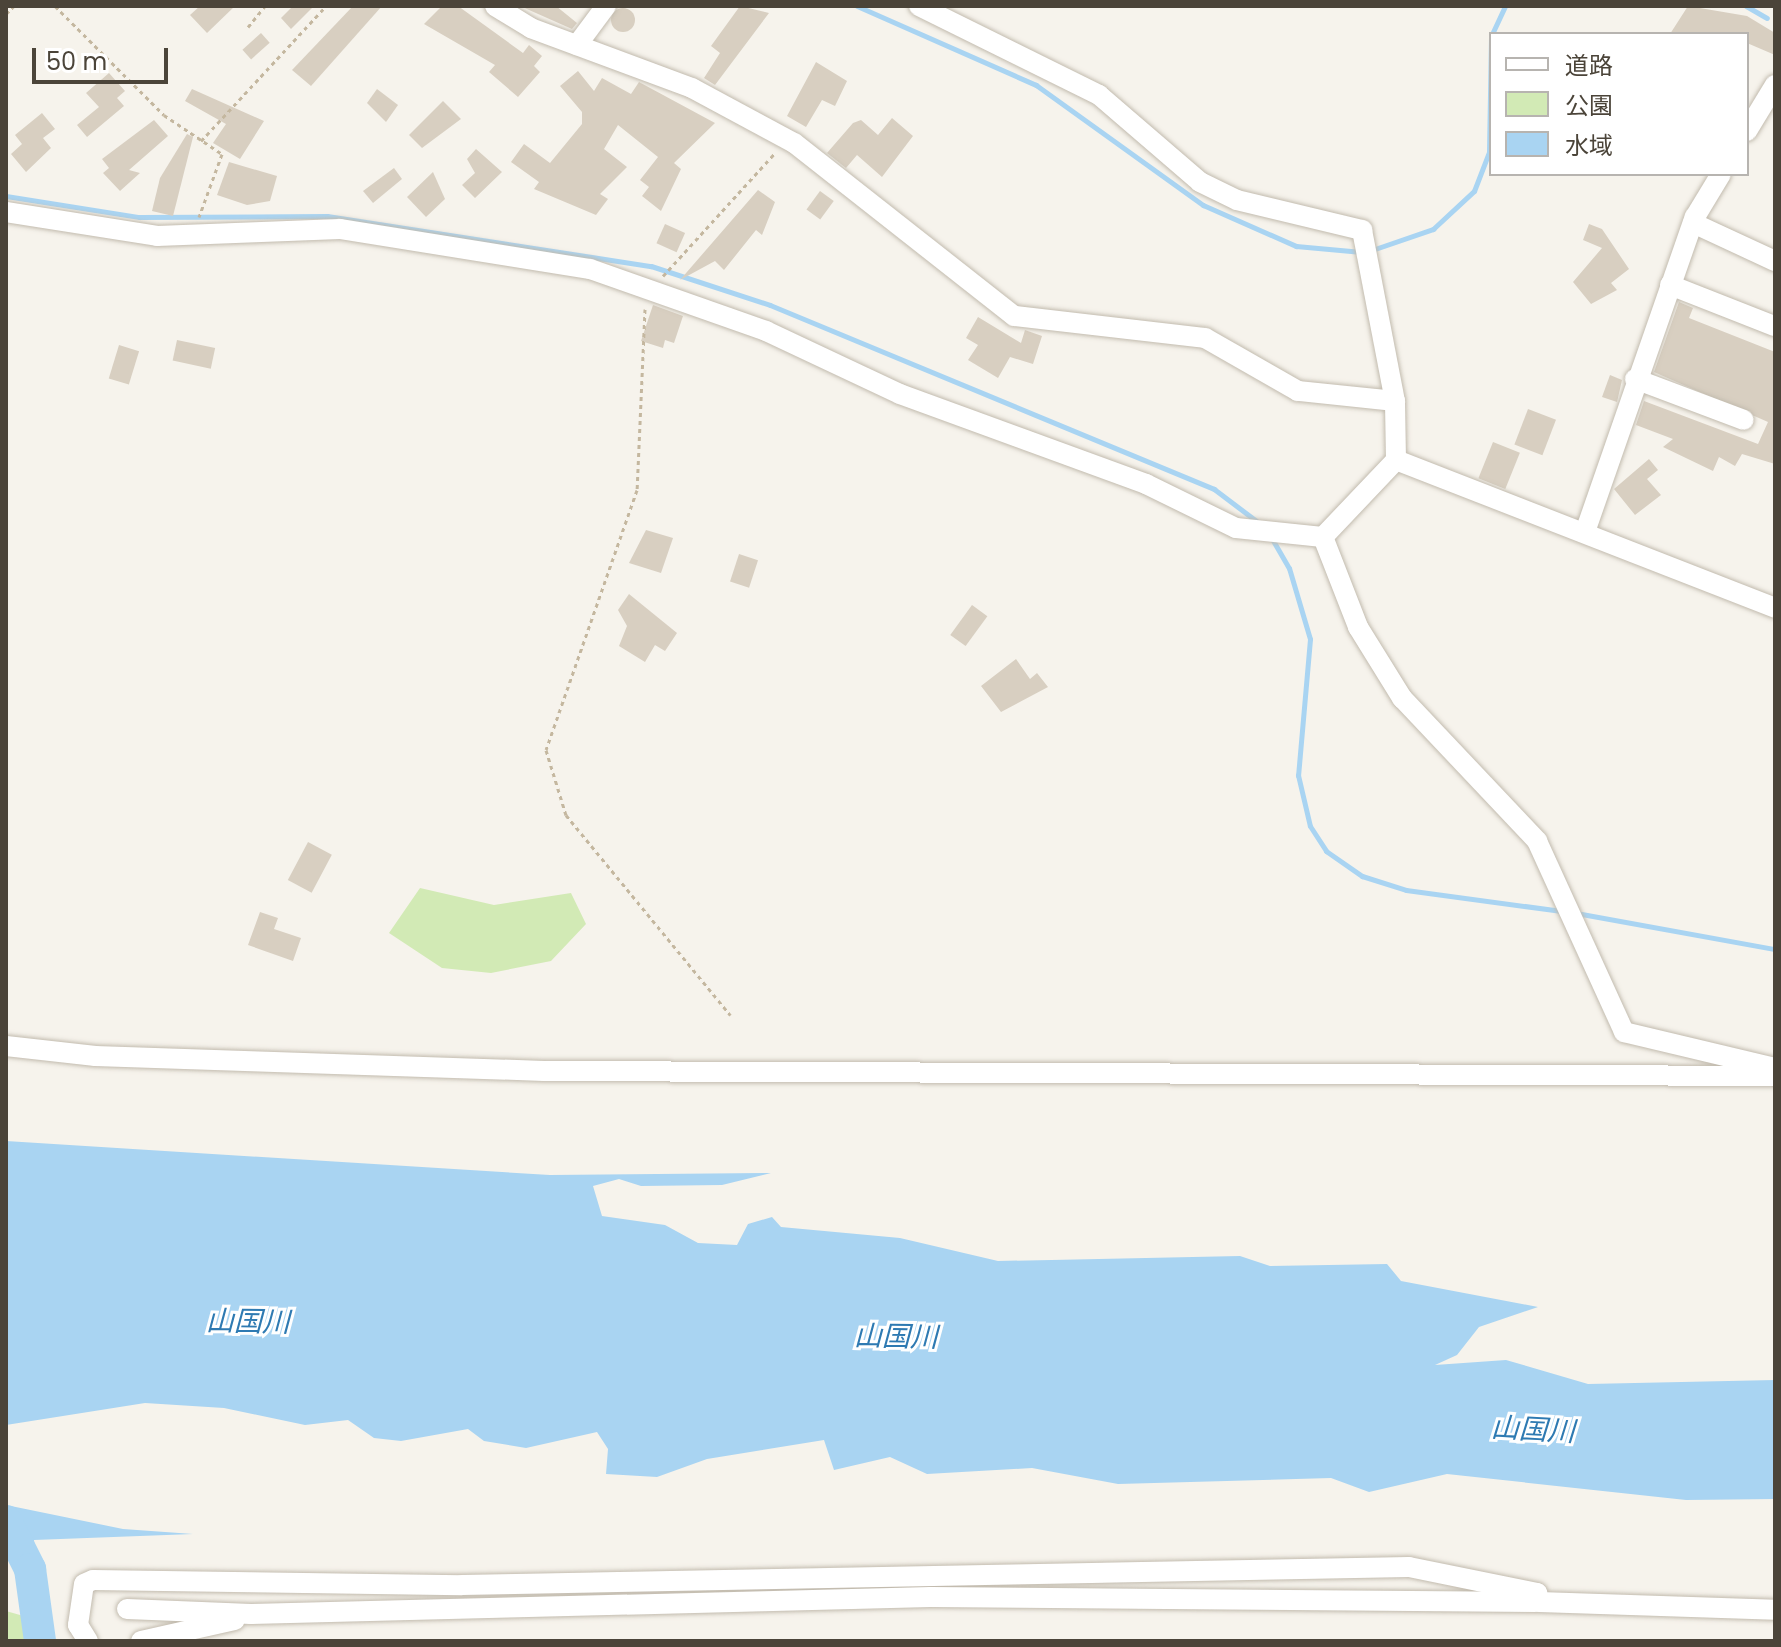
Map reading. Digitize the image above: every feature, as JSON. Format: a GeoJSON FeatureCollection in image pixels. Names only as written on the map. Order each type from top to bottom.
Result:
{"type":"FeatureCollection","features":[{"type":"Feature","properties":{"kind":"street"},"geometry":{"type":"LineString","coordinates":[[495,6],[577,45],[692,88],[794,143],[1014,316],[1205,338],[1298,391],[1395,401]]}},
{"type":"Feature","properties":{"kind":"street"},"geometry":{"type":"LineString","coordinates":[[577,45],[606,6]]}},
{"type":"Feature","properties":{"kind":"street"},"geometry":{"type":"LineString","coordinates":[[919,6],[1099,95],[1200,182],[1237,200],[1362,230],[1395,401],[1396,460],[1323,537]]}},
{"type":"Feature","properties":{"kind":"street"},"geometry":{"type":"LineString","coordinates":[[1749,128],[1775,85]]}},
{"type":"Feature","properties":{"kind":"street"},"geometry":{"type":"LineString","coordinates":[[1585,532],[1635,379],[1693,223],[1720,176]]}},
{"type":"Feature","properties":{"kind":"street"},"geometry":{"type":"LineString","coordinates":[[6,212],[157,236],[340,229],[513,255],[651,288],[766,331],[900,394],[1146,484],[1236,528],[1323,537]]}},
{"type":"Feature","properties":{"kind":"street"},"geometry":{"type":"LineString","coordinates":[[1693,223],[1775,261]]}},
{"type":"Feature","properties":{"kind":"street"},"geometry":{"type":"LineString","coordinates":[[1670,285],[1774,326]]}},
{"type":"Feature","properties":{"kind":"street"},"geometry":{"type":"LineString","coordinates":[[1635,379],[1744,420]]}},
{"type":"Feature","properties":{"kind":"street"},"geometry":{"type":"LineString","coordinates":[[1396,460],[1775,608]]}},
{"type":"Feature","properties":{"kind":"street"},"geometry":{"type":"LineString","coordinates":[[1323,537],[1358,627],[1402,698],[1537,841],[1624,1032],[1775,1068]]}},
{"type":"Feature","properties":{"kind":"street"},"geometry":{"type":"LineString","coordinates":[[6,1046],[95,1056],[544,1071],[1775,1076]]}},
{"type":"Feature","properties":{"kind":"street"},"geometry":{"type":"LineString","coordinates":[[88,1641],[78,1625],[84,1584],[93,1580],[462,1585],[1409,1567],[1537,1593],[1539,1602]]}},
{"type":"Feature","properties":{"kind":"street"},"geometry":{"type":"LineString","coordinates":[[127,1609],[251,1614],[931,1597],[1539,1602],[1775,1610]]}},
{"type":"Feature","properties":{"kind":"street"},"geometry":{"type":"LineString","coordinates":[[141,1641],[251,1614]]}},
{"type":"Feature","properties":{"kind":"path"},"geometry":{"type":"LineString","coordinates":[[6,14],[14,6]]}},
{"type":"Feature","properties":{"kind":"path"},"geometry":{"type":"LineString","coordinates":[[55,6],[108,63],[201,141],[222,154],[195,233]]}},
{"type":"Feature","properties":{"kind":"path"},"geometry":{"type":"LineString","coordinates":[[248,27],[265,6]]}},
{"type":"Feature","properties":{"kind":"path"},"geometry":{"type":"LineString","coordinates":[[201,141],[326,6]]}},
{"type":"Feature","properties":{"kind":"path"},"geometry":{"type":"LineString","coordinates":[[730,1015],[566,815],[546,750],[637,490],[638,331],[651,288],[784,144],[794,143]]}},
{"type":"Feature","properties":{"kind":"green space"},"geometry":{"type":"Polygon","coordinates":[[[420,888],[494,905],[571,893],[586,924],[551,961],[491,973],[442,968],[389,933],[420,888]]]}},
{"type":"Feature","properties":{"kind":"green space"},"geometry":{"type":"Polygon","coordinates":[[[6,1611],[27,1617],[44,1641],[6,1641],[6,1611]]]}},
{"type":"Feature","properties":{"kind":"water","name":"山国川"},"geometry":{"type":"Polygon","coordinates":[[[6,1141],[550,1175],[771,1173],[722,1185],[641,1186],[619,1179],[593,1186],[602,1216],[665,1225],[698,1243],[737,1245],[748,1224],[772,1217],[781,1227],[900,1238],[998,1261],[1240,1256],[1270,1266],[1387,1264],[1401,1281],[1538,1307],[1479,1327],[1457,1355],[1435,1365],[1506,1360],[1588,1384],[1775,1380],[1775,1499],[1686,1500],[1447,1474],[1369,1492],[1331,1478],[1118,1484],[1032,1468],[927,1474],[890,1457],[834,1470],[824,1440],[707,1459],[657,1477],[606,1474],[608,1449],[597,1432],[526,1448],[484,1441],[468,1429],[401,1441],[374,1438],[348,1420],[305,1425],[224,1408],[145,1403],[6,1425],[6,1141]]]}},
{"type":"Feature","properties":{"kind":"water"},"geometry":{"type":"Polygon","coordinates":[[[6,1505],[123,1529],[193,1534],[34,1540],[38,1585],[28,1587],[6,1541],[6,1505]]]}},
{"type":"Feature","properties":{"kind":"building"},"geometry":{"type":"Polygon","coordinates":[[[200,6],[235,6],[207,33],[190,15],[200,6]]]}},
{"type":"Feature","properties":{"kind":"building"},"geometry":{"type":"Polygon","coordinates":[[[293,6],[314,6],[291,29],[281,18],[293,6]]]}},
{"type":"Feature","properties":{"kind":"building"},"geometry":{"type":"Polygon","coordinates":[[[353,6],[382,6],[311,86],[292,70],[353,6]]]}},
{"type":"Feature","properties":{"kind":"building"},"geometry":{"type":"Polygon","coordinates":[[[442,6],[458,6],[523,53],[529,45],[542,56],[534,66],[540,72],[518,97],[489,72],[495,65],[424,24],[442,6]]]}},
{"type":"Feature","properties":{"kind":"building"},"geometry":{"type":"Polygon","coordinates":[[[520,6],[556,6],[577,23],[572,29],[520,6]]]}},
{"type":"Feature","properties":{"kind":"building"},"geometry":{"type":"Polygon","coordinates":[[[740,6],[769,13],[715,85],[704,78],[720,53],[711,46],[740,6]]]}},
{"type":"Feature","properties":{"kind":"building"},"geometry":{"type":"Polygon","coordinates":[[[1688,6],[1747,16],[1775,33],[1775,55],[1749,44],[1749,32],[1671,32],[1688,6]]]}},
{"type":"Feature","properties":{"kind":"building"},"geometry":{"type":"Polygon","coordinates":[[[623,8],[632,11],[635,20],[632,29],[623,32],[614,29],[611,20],[614,11],[623,8]]]}},
{"type":"Feature","properties":{"kind":"building"},"geometry":{"type":"Polygon","coordinates":[[[261,33],[270,43],[251,59],[242,50],[261,33]]]}},
{"type":"Feature","properties":{"kind":"building"},"geometry":{"type":"Polygon","coordinates":[[[816,62],[847,81],[835,106],[822,100],[806,127],[787,116],[816,62]]]}},
{"type":"Feature","properties":{"kind":"building"},"geometry":{"type":"Polygon","coordinates":[[[578,71],[594,91],[602,78],[631,94],[639,82],[715,123],[674,163],[681,169],[661,211],[642,196],[649,187],[640,180],[658,157],[618,125],[604,149],[627,167],[600,194],[608,199],[596,215],[534,189],[539,182],[511,162],[524,144],[550,163],[582,124],[582,112],[560,86],[578,71]]]}},
{"type":"Feature","properties":{"kind":"building"},"geometry":{"type":"Polygon","coordinates":[[[109,73],[125,91],[117,98],[124,106],[87,137],[77,125],[99,107],[86,93],[109,73]]]}},
{"type":"Feature","properties":{"kind":"building"},"geometry":{"type":"Polygon","coordinates":[[[192,89],[264,121],[240,159],[213,143],[226,124],[185,101],[192,89]]]}},
{"type":"Feature","properties":{"kind":"building"},"geometry":{"type":"Polygon","coordinates":[[[377,89],[398,105],[386,122],[367,103],[377,89]]]}},
{"type":"Feature","properties":{"kind":"building"},"geometry":{"type":"Polygon","coordinates":[[[443,101],[461,119],[422,148],[409,135],[443,101]]]}},
{"type":"Feature","properties":{"kind":"building"},"geometry":{"type":"Polygon","coordinates":[[[42,113],[55,129],[43,138],[51,148],[26,172],[11,154],[22,144],[15,135],[42,113]]]}},
{"type":"Feature","properties":{"kind":"building"},"geometry":{"type":"Polygon","coordinates":[[[892,118],[913,136],[882,177],[857,155],[846,168],[827,153],[853,123],[861,120],[878,135],[892,118]]]}},
{"type":"Feature","properties":{"kind":"building"},"geometry":{"type":"Polygon","coordinates":[[[154,120],[168,136],[129,170],[140,173],[120,191],[103,173],[109,168],[102,159],[154,120]]]}},
{"type":"Feature","properties":{"kind":"building"},"geometry":{"type":"Polygon","coordinates":[[[187,134],[193,137],[173,216],[152,211],[160,178],[187,134]]]}},
{"type":"Feature","properties":{"kind":"building"},"geometry":{"type":"Polygon","coordinates":[[[476,149],[502,172],[475,198],[462,185],[475,173],[467,159],[476,149]]]}},
{"type":"Feature","properties":{"kind":"building"},"geometry":{"type":"Polygon","coordinates":[[[229,162],[277,176],[270,201],[247,205],[217,195],[229,162]]]}},
{"type":"Feature","properties":{"kind":"building"},"geometry":{"type":"Polygon","coordinates":[[[394,168],[402,179],[373,203],[363,191],[394,168]]]}},
{"type":"Feature","properties":{"kind":"building"},"geometry":{"type":"Polygon","coordinates":[[[433,172],[445,199],[426,217],[407,197],[433,172]]]}},
{"type":"Feature","properties":{"kind":"building"},"geometry":{"type":"Polygon","coordinates":[[[758,190],[775,202],[762,235],[756,230],[724,270],[715,261],[680,280],[758,190]]]}},
{"type":"Feature","properties":{"kind":"building"},"geometry":{"type":"Polygon","coordinates":[[[820,191],[834,201],[820,220],[806,210],[820,191]]]}},
{"type":"Feature","properties":{"kind":"building"},"geometry":{"type":"Polygon","coordinates":[[[665,224],[685,233],[677,252],[656,243],[665,224]]]}},
{"type":"Feature","properties":{"kind":"building"},"geometry":{"type":"Polygon","coordinates":[[[1589,224],[1602,229],[1629,269],[1611,283],[1617,290],[1591,304],[1573,282],[1602,248],[1583,240],[1589,224]]]}},
{"type":"Feature","properties":{"kind":"building"},"geometry":{"type":"Polygon","coordinates":[[[1679,302],[1693,308],[1689,318],[1775,352],[1775,464],[1742,454],[1735,466],[1719,457],[1713,471],[1663,447],[1673,439],[1636,425],[1644,401],[1758,444],[1768,422],[1654,372],[1679,302]]]}},
{"type":"Feature","properties":{"kind":"building"},"geometry":{"type":"Polygon","coordinates":[[[653,305],[683,316],[674,343],[665,340],[663,348],[641,341],[653,305]]]}},
{"type":"Feature","properties":{"kind":"building"},"geometry":{"type":"Polygon","coordinates":[[[978,317],[1021,343],[1025,330],[1042,336],[1033,364],[1010,357],[998,378],[968,360],[978,345],[966,338],[978,317]]]}},
{"type":"Feature","properties":{"kind":"building"},"geometry":{"type":"Polygon","coordinates":[[[177,340],[215,348],[211,369],[173,361],[177,340]]]}},
{"type":"Feature","properties":{"kind":"building"},"geometry":{"type":"Polygon","coordinates":[[[119,345],[139,351],[129,385],[109,378],[119,345]]]}},
{"type":"Feature","properties":{"kind":"building"},"geometry":{"type":"Polygon","coordinates":[[[1610,375],[1622,380],[1617,402],[1602,397],[1610,375]]]}},
{"type":"Feature","properties":{"kind":"building"},"geometry":{"type":"Polygon","coordinates":[[[1528,409],[1556,420],[1542,455],[1514,444],[1528,409]]]}},
{"type":"Feature","properties":{"kind":"building"},"geometry":{"type":"Polygon","coordinates":[[[1493,442],[1520,453],[1505,489],[1478,478],[1493,442]]]}},
{"type":"Feature","properties":{"kind":"building"},"geometry":{"type":"Polygon","coordinates":[[[1649,459],[1658,470],[1647,479],[1661,495],[1635,515],[1614,489],[1649,459]]]}},
{"type":"Feature","properties":{"kind":"building"},"geometry":{"type":"Polygon","coordinates":[[[646,530],[673,538],[661,573],[629,563],[646,530]]]}},
{"type":"Feature","properties":{"kind":"building"},"geometry":{"type":"Polygon","coordinates":[[[739,554],[758,560],[749,588],[730,582],[739,554]]]}},
{"type":"Feature","properties":{"kind":"building"},"geometry":{"type":"Polygon","coordinates":[[[629,594],[677,633],[665,651],[655,645],[645,662],[619,646],[627,626],[618,610],[629,594]]]}},
{"type":"Feature","properties":{"kind":"building"},"geometry":{"type":"Polygon","coordinates":[[[972,605],[987,616],[966,646],[950,635],[972,605]]]}},
{"type":"Feature","properties":{"kind":"building"},"geometry":{"type":"Polygon","coordinates":[[[1016,659],[1030,679],[1037,673],[1048,687],[1001,712],[981,686],[1016,659]]]}},
{"type":"Feature","properties":{"kind":"building"},"geometry":{"type":"Polygon","coordinates":[[[308,842],[332,855],[312,893],[288,880],[308,842]]]}},
{"type":"Feature","properties":{"kind":"building"},"geometry":{"type":"Polygon","coordinates":[[[260,912],[278,918],[274,929],[301,938],[293,961],[248,945],[260,912]]]}},
{"type":"Feature","properties":{"kind":"waterway"},"geometry":{"type":"LineString","coordinates":[[857,6],[1036,85],[1203,205],[1296,246],[1362,252]]}},
{"type":"Feature","properties":{"kind":"waterway"},"geometry":{"type":"LineString","coordinates":[[1493,32],[1505,6]]}},
{"type":"Feature","properties":{"kind":"waterway"},"geometry":{"type":"LineString","coordinates":[[1746,6],[1767,18]]}},
{"type":"Feature","properties":{"kind":"waterway"},"geometry":{"type":"LineString","coordinates":[[1372,250],[1433,229],[1474,191],[1489,152]]}},
{"type":"Feature","properties":{"kind":"waterway"},"geometry":{"type":"LineString","coordinates":[[6,196],[139,217],[327,216],[651,266],[770,305],[1214,489],[1259,523]]}},
{"type":"Feature","properties":{"kind":"waterway"},"geometry":{"type":"LineString","coordinates":[[1271,537],[1289,568],[1310,639],[1298,775],[1310,826],[1326,851],[1362,876],[1406,890],[1562,911]]}},
{"type":"Feature","properties":{"kind":"waterway"},"geometry":{"type":"LineString","coordinates":[[1576,913],[1775,949]]}},
{"type":"Feature","properties":{"kind":"waterway"},"geometry":{"type":"LineString","coordinates":[[6,1521],[30,1569],[40,1641]]}}]}
